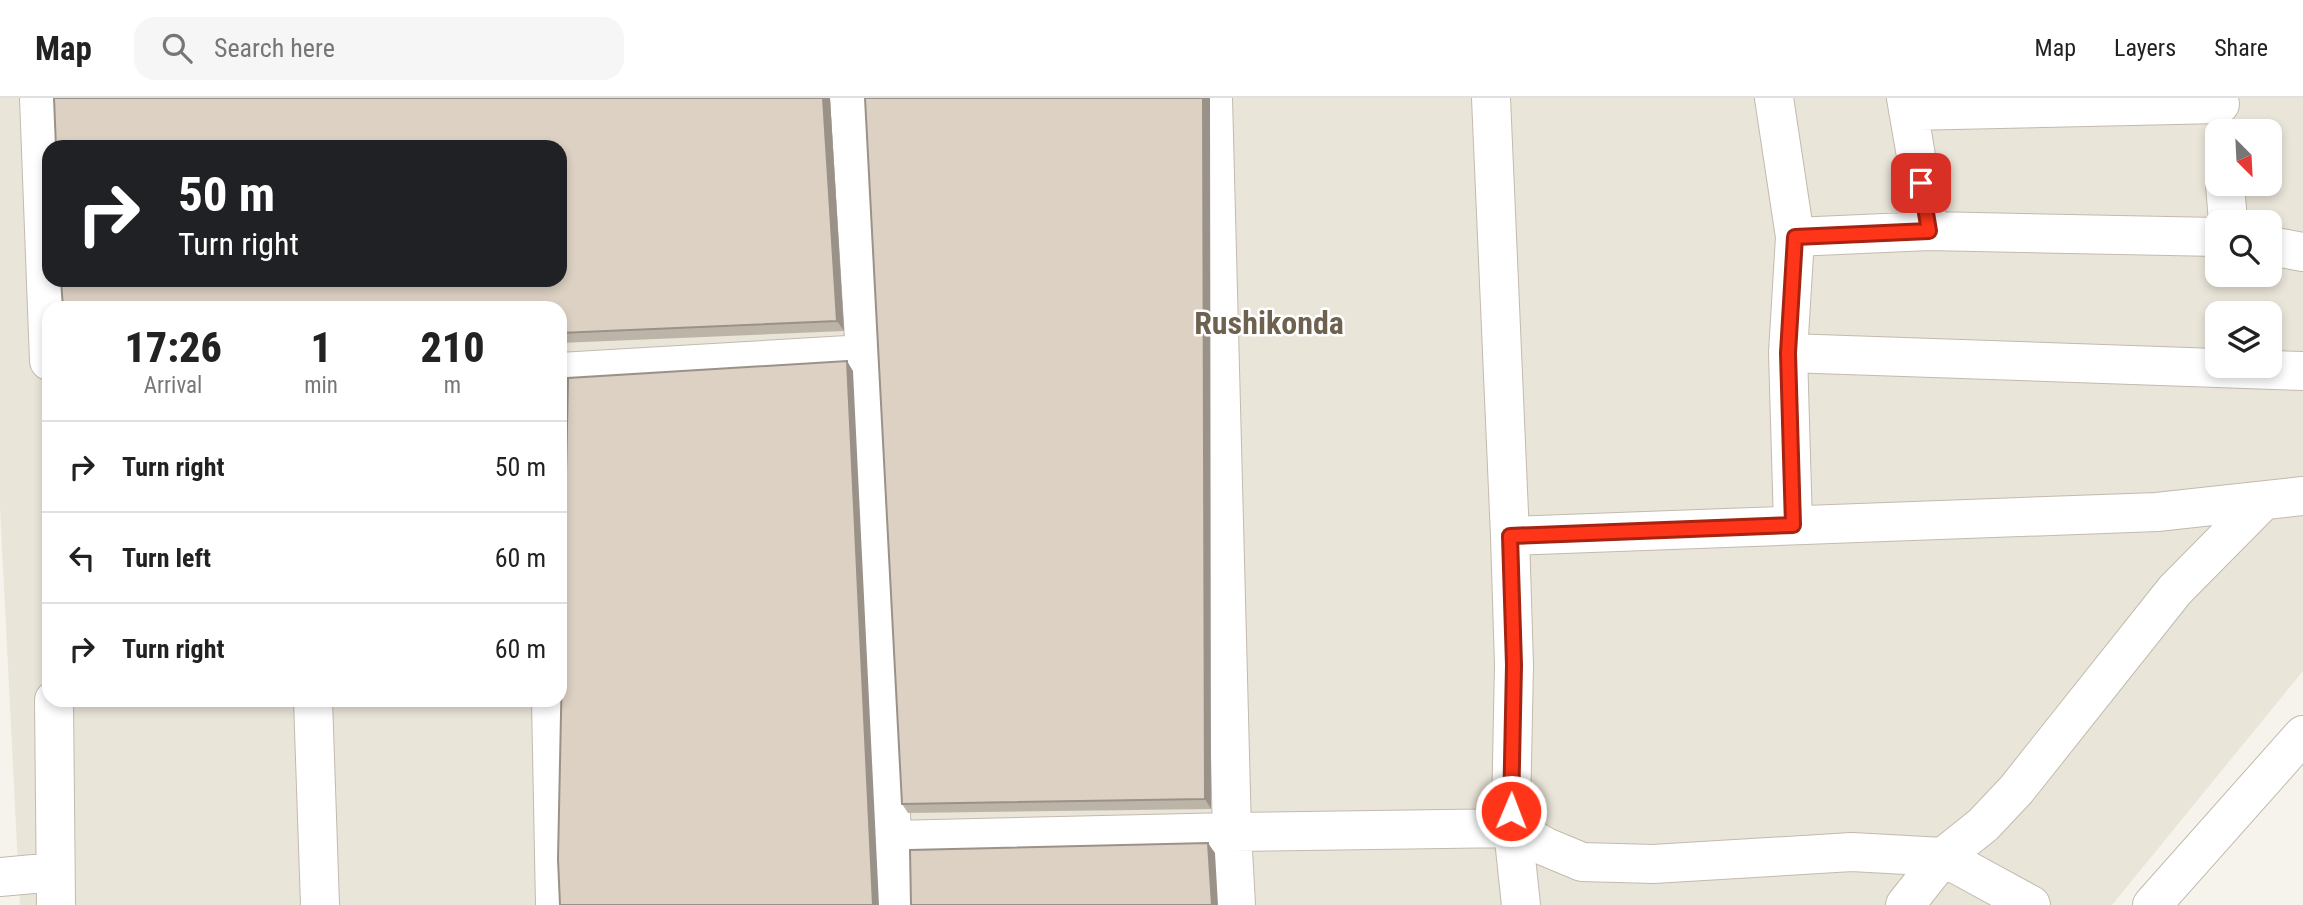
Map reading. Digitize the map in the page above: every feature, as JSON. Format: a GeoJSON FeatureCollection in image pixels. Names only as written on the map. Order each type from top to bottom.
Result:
{"type":"FeatureCollection","features":[{"type":"Feature","properties":{"kind":"street"},"geometry":{"type":"LineString","coordinates":[[38,98],[42,194]]}},
{"type":"Feature","properties":{"kind":"street"},"geometry":{"type":"LineString","coordinates":[[849,98],[896,905]]}},
{"type":"Feature","properties":{"kind":"street"},"geometry":{"type":"LineString","coordinates":[[1213,98],[1236,905]]}},
{"type":"Feature","properties":{"kind":"street"},"geometry":{"type":"LineString","coordinates":[[1491,98],[1514,665],[1511,811],[1521,905]]}},
{"type":"Feature","properties":{"kind":"street"},"geometry":{"type":"LineString","coordinates":[[1774,98],[1795,237],[1788,353],[1793,525]]}},
{"type":"Feature","properties":{"kind":"street"},"geometry":{"type":"LineString","coordinates":[[1929,231],[1908,105],[2220,111]]}},
{"type":"Feature","properties":{"kind":"street"},"geometry":{"type":"LineString","coordinates":[[1795,237],[1929,231],[2205,237]]}},
{"type":"Feature","properties":{"kind":"street"},"geometry":{"type":"LineString","coordinates":[[2282,248],[2303,252]]}},
{"type":"Feature","properties":{"kind":"street"},"geometry":{"type":"LineString","coordinates":[[1788,353],[2303,372]]}},
{"type":"Feature","properties":{"kind":"street"},"geometry":{"type":"LineString","coordinates":[[567,372],[865,354]]}},
{"type":"Feature","properties":{"kind":"street"},"geometry":{"type":"LineString","coordinates":[[1510,536],[2157,512],[2303,496]]}},
{"type":"Feature","properties":{"kind":"street"},"geometry":{"type":"LineString","coordinates":[[1905,905],[1943,857],[1983,825],[2016,790],[2175,590],[2263,500]]}},
{"type":"Feature","properties":{"kind":"street"},"geometry":{"type":"LineString","coordinates":[[0,877],[56,889],[54,707]]}},
{"type":"Feature","properties":{"kind":"street"},"geometry":{"type":"LineString","coordinates":[[313,707],[320,905]]}},
{"type":"Feature","properties":{"kind":"street"},"geometry":{"type":"LineString","coordinates":[[551,707],[555,905]]}},
{"type":"Feature","properties":{"kind":"street"},"geometry":{"type":"LineString","coordinates":[[2152,905],[2303,734]]}},
{"type":"Feature","properties":{"kind":"street"},"geometry":{"type":"LineString","coordinates":[[893,840],[1513,828],[1546,847],[1582,862],[1653,864],[1852,852],[1943,857],[2031,905]]}},
{"type":"Feature","properties":{"kind":"shaded area"},"geometry":{"type":"Polygon","coordinates":[[[0,98],[2303,98],[2303,671],[2112,905],[20,905],[0,508],[0,98]]]}},
{"type":"Feature","properties":{"kind":"building"},"geometry":{"type":"Polygon","coordinates":[[[54,98],[823,98],[837,321],[567,333],[567,301],[62,301],[62,287],[567,287],[567,140],[56,140],[54,98]]]}},
{"type":"Feature","properties":{"kind":"building"},"geometry":{"type":"Polygon","coordinates":[[[865,98],[1203,98],[1205,799],[902,804],[865,98]]]}},
{"type":"Feature","properties":{"kind":"building"},"geometry":{"type":"Polygon","coordinates":[[[847,361],[873,905],[560,905],[558,859],[561,707],[567,707],[568,378],[847,361]]]}},
{"type":"Feature","properties":{"kind":"building"},"geometry":{"type":"Polygon","coordinates":[[[1208,843],[1212,905],[911,905],[910,850],[1208,843]]]}},
{"type":"Feature","properties":{"kind":"district","name":"Rushikonda"},"geometry":{"type":"Point","coordinates":[1269,323]}},
{"type":"Feature","properties":{"kind":"route"},"geometry":{"type":"LineString","coordinates":[[1511,811],[1514,665],[1510,536],[1793,525],[1788,353],[1795,237],[1929,231],[1921,183]]}}]}
